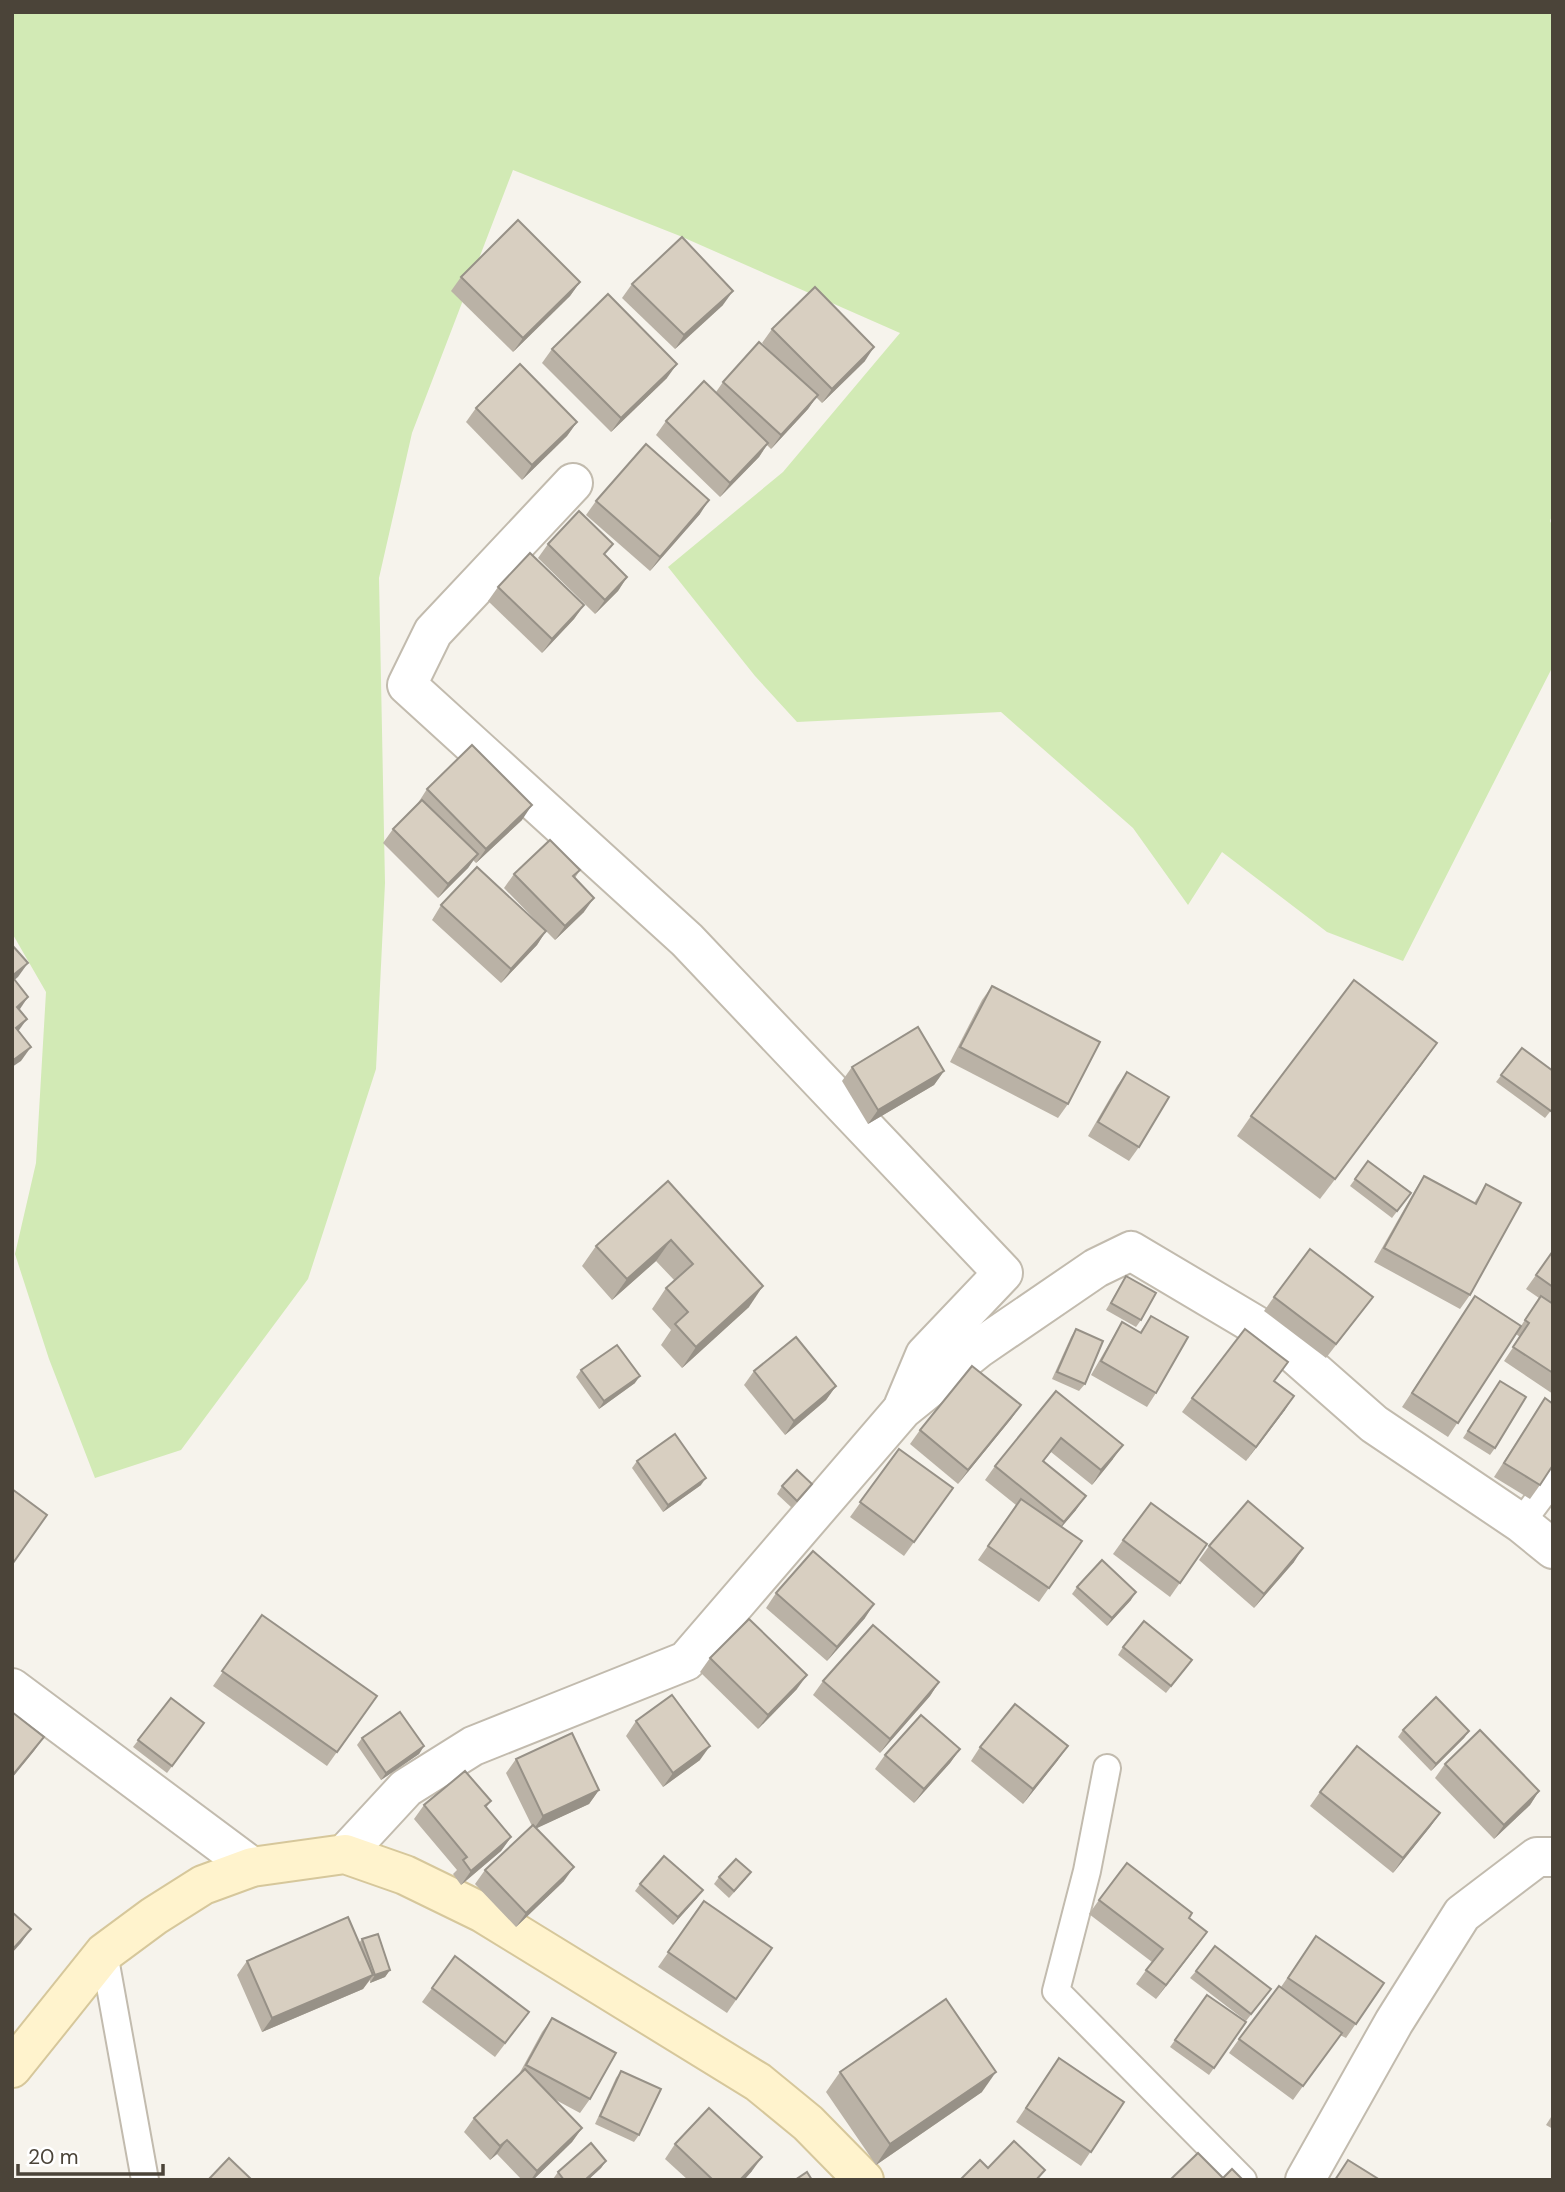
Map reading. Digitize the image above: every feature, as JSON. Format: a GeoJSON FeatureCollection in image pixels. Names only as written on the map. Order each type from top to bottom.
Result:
{"type":"FeatureCollection","features":[{"type":"Feature","properties":{"kind":"street"},"geometry":{"type":"LineString","coordinates":[[573,483],[433,632],[407,685],[687,940],[1003,1273],[925,1355],[902,1410]]}},
{"type":"Feature","properties":{"kind":"street"},"geometry":{"type":"LineString","coordinates":[[345,1854],[406,1787],[473,1745],[686,1661],[902,1410],[979,1348],[1097,1268],[1131,1251],[1275,1336],[1374,1424],[1521,1523],[1553,1549]]}},
{"type":"Feature","properties":{"kind":"street"},"geometry":{"type":"LineString","coordinates":[[12,1688],[252,1867]]}},
{"type":"Feature","properties":{"kind":"street"},"geometry":{"type":"LineString","coordinates":[[12,2068],[104,1953],[154,1916],[203,1885],[252,1867],[345,1854],[405,1875],[483,1913],[758,2082],[808,2123],[864,2180]]}},
{"type":"Feature","properties":{"kind":"street"},"geometry":{"type":"LineString","coordinates":[[1305,2180],[1394,2022],[1462,1914],[1537,1857],[1553,1857]]}},
{"type":"Feature","properties":{"kind":"lane"},"geometry":{"type":"LineString","coordinates":[[1521,1523],[1553,1480]]}},
{"type":"Feature","properties":{"kind":"lane"},"geometry":{"type":"LineString","coordinates":[[1107,1768],[1087,1871],[1056,1991],[1243,2180]]}},
{"type":"Feature","properties":{"kind":"lane"},"geometry":{"type":"LineString","coordinates":[[104,1953],[145,2180]]}},
{"type":"Feature","properties":{"kind":"green space"},"geometry":{"type":"Polygon","coordinates":[[[12,12],[1553,12],[1553,513],[1550,521],[1553,527],[1553,666],[1403,961],[1327,932],[1222,852],[1188,905],[1133,828],[1001,712],[797,722],[755,676],[668,567],[783,472],[900,333],[680,236],[513,170],[412,433],[379,578],[385,883],[376,1069],[308,1279],[181,1450],[95,1478],[49,1359],[15,1254],[36,1163],[46,992],[12,933],[12,12]]]}},
{"type":"Feature","properties":{"kind":"building"},"geometry":{"type":"Polygon","coordinates":[[[518,220],[580,282],[523,338],[461,277],[518,220]]]}},
{"type":"Feature","properties":{"kind":"building"},"geometry":{"type":"Polygon","coordinates":[[[682,237],[733,291],[684,335],[632,284],[682,237]]]}},
{"type":"Feature","properties":{"kind":"building"},"geometry":{"type":"Polygon","coordinates":[[[815,287],[874,347],[832,389],[772,329],[815,287]]]}},
{"type":"Feature","properties":{"kind":"building"},"geometry":{"type":"Polygon","coordinates":[[[608,294],[677,364],[621,418],[552,349],[608,294]]]}},
{"type":"Feature","properties":{"kind":"building"},"geometry":{"type":"Polygon","coordinates":[[[759,342],[818,395],[781,435],[723,382],[759,342]]]}},
{"type":"Feature","properties":{"kind":"building"},"geometry":{"type":"Polygon","coordinates":[[[520,364],[577,422],[532,465],[476,408],[520,364]]]}},
{"type":"Feature","properties":{"kind":"building"},"geometry":{"type":"Polygon","coordinates":[[[704,381],[768,443],[730,483],[666,421],[704,381]]]}},
{"type":"Feature","properties":{"kind":"building"},"geometry":{"type":"Polygon","coordinates":[[[646,444],[709,500],[660,557],[596,501],[646,444]]]}},
{"type":"Feature","properties":{"kind":"building"},"geometry":{"type":"Polygon","coordinates":[[[579,511],[613,544],[604,554],[627,577],[605,600],[548,544],[579,511]]]}},
{"type":"Feature","properties":{"kind":"building"},"geometry":{"type":"Polygon","coordinates":[[[530,553],[584,605],[552,639],[498,587],[530,553]]]}},
{"type":"Feature","properties":{"kind":"building"},"geometry":{"type":"Polygon","coordinates":[[[472,745],[532,805],[486,849],[427,789],[472,745]]]}},
{"type":"Feature","properties":{"kind":"building"},"geometry":{"type":"Polygon","coordinates":[[[422,800],[478,854],[448,884],[393,829],[422,800]]]}},
{"type":"Feature","properties":{"kind":"building"},"geometry":{"type":"Polygon","coordinates":[[[550,840],[580,870],[573,876],[594,898],[565,926],[514,874],[550,840]]]}},
{"type":"Feature","properties":{"kind":"building"},"geometry":{"type":"Polygon","coordinates":[[[477,867],[546,931],[511,969],[441,905],[477,867]]]}},
{"type":"Feature","properties":{"kind":"building"},"geometry":{"type":"Polygon","coordinates":[[[12,945],[28,963],[12,976],[12,945]]]}},
{"type":"Feature","properties":{"kind":"building"},"geometry":{"type":"Polygon","coordinates":[[[14,979],[28,997],[17,1007],[27,1019],[16,1028],[31,1047],[12,1061],[12,980],[14,979]]]}},
{"type":"Feature","properties":{"kind":"building"},"geometry":{"type":"Polygon","coordinates":[[[1354,980],[1437,1043],[1335,1179],[1251,1116],[1354,980]]]}},
{"type":"Feature","properties":{"kind":"building"},"geometry":{"type":"Polygon","coordinates":[[[992,986],[1100,1042],[1068,1104],[960,1047],[992,986]]]}},
{"type":"Feature","properties":{"kind":"building"},"geometry":{"type":"Polygon","coordinates":[[[918,1027],[944,1071],[878,1110],[852,1067],[918,1027]]]}},
{"type":"Feature","properties":{"kind":"building"},"geometry":{"type":"Polygon","coordinates":[[[1522,1048],[1553,1071],[1551,1111],[1501,1075],[1522,1048]]]}},
{"type":"Feature","properties":{"kind":"building"},"geometry":{"type":"Polygon","coordinates":[[[1127,1072],[1169,1097],[1139,1147],[1098,1122],[1127,1072]]]}},
{"type":"Feature","properties":{"kind":"building"},"geometry":{"type":"Polygon","coordinates":[[[1368,1161],[1411,1193],[1397,1211],[1355,1179],[1368,1161]]]}},
{"type":"Feature","properties":{"kind":"building"},"geometry":{"type":"Polygon","coordinates":[[[1424,1176],[1476,1204],[1486,1184],[1521,1203],[1470,1295],[1384,1248],[1424,1176]]]}},
{"type":"Feature","properties":{"kind":"building"},"geometry":{"type":"Polygon","coordinates":[[[668,1181],[763,1286],[696,1347],[675,1324],[688,1312],[666,1288],[693,1264],[671,1240],[627,1279],[596,1246],[668,1181]]]}},
{"type":"Feature","properties":{"kind":"building"},"geometry":{"type":"Polygon","coordinates":[[[1310,1249],[1373,1297],[1336,1344],[1274,1297],[1310,1249]]]}},
{"type":"Feature","properties":{"kind":"building"},"geometry":{"type":"Polygon","coordinates":[[[1553,1251],[1553,1287],[1536,1275],[1553,1251]]]}},
{"type":"Feature","properties":{"kind":"building"},"geometry":{"type":"Polygon","coordinates":[[[1126,1276],[1156,1293],[1141,1320],[1111,1303],[1126,1276]]]}},
{"type":"Feature","properties":{"kind":"building"},"geometry":{"type":"Polygon","coordinates":[[[1475,1296],[1521,1326],[1458,1423],[1412,1393],[1475,1296]]]}},
{"type":"Feature","properties":{"kind":"building"},"geometry":{"type":"Polygon","coordinates":[[[1541,1296],[1553,1304],[1553,1373],[1513,1347],[1529,1323],[1525,1320],[1541,1296]]]}},
{"type":"Feature","properties":{"kind":"building"},"geometry":{"type":"Polygon","coordinates":[[[1151,1316],[1188,1337],[1156,1393],[1101,1361],[1122,1322],[1141,1333],[1151,1316]]]}},
{"type":"Feature","properties":{"kind":"building"},"geometry":{"type":"Polygon","coordinates":[[[1076,1329],[1103,1341],[1085,1384],[1057,1372],[1076,1329]]]}},
{"type":"Feature","properties":{"kind":"building"},"geometry":{"type":"Polygon","coordinates":[[[1245,1329],[1288,1362],[1274,1381],[1294,1396],[1256,1447],[1192,1398],[1245,1329]]]}},
{"type":"Feature","properties":{"kind":"building"},"geometry":{"type":"Polygon","coordinates":[[[796,1337],[836,1386],[794,1421],[754,1371],[796,1337]]]}},
{"type":"Feature","properties":{"kind":"building"},"geometry":{"type":"Polygon","coordinates":[[[617,1345],[640,1376],[604,1401],[581,1370],[617,1345]]]}},
{"type":"Feature","properties":{"kind":"building"},"geometry":{"type":"Polygon","coordinates":[[[972,1366],[1021,1405],[968,1470],[920,1430],[972,1366]]]}},
{"type":"Feature","properties":{"kind":"building"},"geometry":{"type":"Polygon","coordinates":[[[1500,1381],[1526,1397],[1495,1448],[1468,1431],[1500,1381]]]}},
{"type":"Feature","properties":{"kind":"building"},"geometry":{"type":"Polygon","coordinates":[[[1056,1391],[1123,1445],[1101,1470],[1061,1438],[1043,1461],[1086,1496],[1064,1522],[995,1466],[1056,1391]]]}},
{"type":"Feature","properties":{"kind":"building"},"geometry":{"type":"Polygon","coordinates":[[[1545,1398],[1553,1404],[1553,1465],[1540,1485],[1504,1463],[1545,1398]]]}},
{"type":"Feature","properties":{"kind":"building"},"geometry":{"type":"Polygon","coordinates":[[[675,1434],[706,1478],[668,1505],[637,1461],[675,1434]]]}},
{"type":"Feature","properties":{"kind":"building"},"geometry":{"type":"Polygon","coordinates":[[[899,1449],[953,1488],[914,1542],[860,1502],[899,1449]]]}},
{"type":"Feature","properties":{"kind":"building"},"geometry":{"type":"Polygon","coordinates":[[[797,1470],[812,1484],[797,1501],[782,1486],[797,1470]]]}},
{"type":"Feature","properties":{"kind":"building"},"geometry":{"type":"Polygon","coordinates":[[[12,1489],[47,1515],[13,1563],[12,1562],[12,1489]]]}},
{"type":"Feature","properties":{"kind":"building"},"geometry":{"type":"Polygon","coordinates":[[[1021,1499],[1082,1541],[1049,1588],[988,1546],[1021,1499]]]}},
{"type":"Feature","properties":{"kind":"building"},"geometry":{"type":"Polygon","coordinates":[[[1248,1501],[1303,1548],[1264,1594],[1209,1546],[1248,1501]]]}},
{"type":"Feature","properties":{"kind":"building"},"geometry":{"type":"Polygon","coordinates":[[[1151,1503],[1207,1544],[1180,1583],[1123,1540],[1151,1503]]]}},
{"type":"Feature","properties":{"kind":"building"},"geometry":{"type":"Polygon","coordinates":[[[813,1551],[874,1604],[837,1647],[776,1593],[813,1551]]]}},
{"type":"Feature","properties":{"kind":"building"},"geometry":{"type":"Polygon","coordinates":[[[1102,1560],[1136,1592],[1112,1618],[1077,1587],[1102,1560]]]}},
{"type":"Feature","properties":{"kind":"building"},"geometry":{"type":"Polygon","coordinates":[[[262,1615],[377,1696],[337,1752],[222,1671],[262,1615]]]}},
{"type":"Feature","properties":{"kind":"building"},"geometry":{"type":"Polygon","coordinates":[[[749,1619],[807,1675],[768,1715],[710,1658],[749,1619]]]}},
{"type":"Feature","properties":{"kind":"building"},"geometry":{"type":"Polygon","coordinates":[[[1144,1621],[1192,1660],[1171,1686],[1123,1647],[1144,1621]]]}},
{"type":"Feature","properties":{"kind":"building"},"geometry":{"type":"Polygon","coordinates":[[[873,1625],[939,1682],[890,1739],[823,1681],[873,1625]]]}},
{"type":"Feature","properties":{"kind":"building"},"geometry":{"type":"Polygon","coordinates":[[[672,1695],[710,1746],[673,1773],[636,1721],[672,1695]]]}},
{"type":"Feature","properties":{"kind":"building"},"geometry":{"type":"Polygon","coordinates":[[[1436,1697],[1469,1731],[1436,1764],[1403,1730],[1436,1697]]]}},
{"type":"Feature","properties":{"kind":"building"},"geometry":{"type":"Polygon","coordinates":[[[171,1698],[204,1723],[172,1766],[138,1740],[171,1698]]]}},
{"type":"Feature","properties":{"kind":"building"},"geometry":{"type":"Polygon","coordinates":[[[1015,1704],[1068,1746],[1033,1789],[980,1747],[1015,1704]]]}},
{"type":"Feature","properties":{"kind":"building"},"geometry":{"type":"Polygon","coordinates":[[[12,1712],[44,1737],[12,1776],[12,1712]]]}},
{"type":"Feature","properties":{"kind":"building"},"geometry":{"type":"Polygon","coordinates":[[[400,1712],[424,1746],[386,1773],[362,1738],[400,1712]]]}},
{"type":"Feature","properties":{"kind":"building"},"geometry":{"type":"Polygon","coordinates":[[[921,1715],[960,1749],[924,1789],[885,1755],[921,1715]]]}},
{"type":"Feature","properties":{"kind":"building"},"geometry":{"type":"Polygon","coordinates":[[[1480,1730],[1539,1791],[1504,1825],[1445,1764],[1480,1730]]]}},
{"type":"Feature","properties":{"kind":"building"},"geometry":{"type":"Polygon","coordinates":[[[572,1733],[599,1790],[543,1816],[516,1759],[572,1733]]]}},
{"type":"Feature","properties":{"kind":"building"},"geometry":{"type":"Polygon","coordinates":[[[1357,1746],[1440,1813],[1403,1858],[1320,1792],[1357,1746]]]}},
{"type":"Feature","properties":{"kind":"building"},"geometry":{"type":"Polygon","coordinates":[[[465,1771],[491,1801],[485,1806],[511,1837],[471,1871],[463,1860],[467,1857],[424,1805],[465,1771]]]}},
{"type":"Feature","properties":{"kind":"building"},"geometry":{"type":"Polygon","coordinates":[[[533,1825],[574,1867],[526,1913],[485,1870],[533,1825]]]}},
{"type":"Feature","properties":{"kind":"building"},"geometry":{"type":"Polygon","coordinates":[[[664,1856],[703,1890],[678,1917],[640,1884],[664,1856]]]}},
{"type":"Feature","properties":{"kind":"building"},"geometry":{"type":"Polygon","coordinates":[[[736,1859],[751,1872],[734,1891],[719,1877],[736,1859]]]}},
{"type":"Feature","properties":{"kind":"building"},"geometry":{"type":"Polygon","coordinates":[[[1127,1863],[1192,1913],[1189,1918],[1207,1932],[1166,1985],[1146,1970],[1163,1949],[1099,1900],[1127,1863]]]}},
{"type":"Feature","properties":{"kind":"building"},"geometry":{"type":"Polygon","coordinates":[[[704,1901],[772,1948],[736,1999],[668,1952],[704,1901]]]}},
{"type":"Feature","properties":{"kind":"building"},"geometry":{"type":"Polygon","coordinates":[[[12,1912],[31,1929],[12,1950],[12,1912]]]}},
{"type":"Feature","properties":{"kind":"building"},"geometry":{"type":"Polygon","coordinates":[[[348,1917],[373,1975],[272,2018],[247,1961],[348,1917]]]}},
{"type":"Feature","properties":{"kind":"building"},"geometry":{"type":"Polygon","coordinates":[[[378,1934],[390,1970],[375,1975],[362,1939],[378,1934]]]}},
{"type":"Feature","properties":{"kind":"building"},"geometry":{"type":"Polygon","coordinates":[[[1316,1936],[1384,1983],[1356,2024],[1288,1978],[1316,1936]]]}},
{"type":"Feature","properties":{"kind":"building"},"geometry":{"type":"Polygon","coordinates":[[[1215,1946],[1271,1989],[1251,2014],[1196,1971],[1215,1946]]]}},
{"type":"Feature","properties":{"kind":"building"},"geometry":{"type":"Polygon","coordinates":[[[455,1956],[529,2012],[505,2043],[432,1988],[455,1956]]]}},
{"type":"Feature","properties":{"kind":"building"},"geometry":{"type":"Polygon","coordinates":[[[1279,1986],[1342,2033],[1303,2086],[1239,2039],[1279,1986]]]}},
{"type":"Feature","properties":{"kind":"building"},"geometry":{"type":"Polygon","coordinates":[[[1207,1995],[1246,2022],[1214,2068],[1175,2040],[1207,1995]]]}},
{"type":"Feature","properties":{"kind":"building"},"geometry":{"type":"Polygon","coordinates":[[[946,1999],[996,2072],[890,2144],[840,2072],[946,1999]]]}},
{"type":"Feature","properties":{"kind":"building"},"geometry":{"type":"Polygon","coordinates":[[[552,2018],[616,2053],[590,2099],[526,2065],[552,2018]]]}},
{"type":"Feature","properties":{"kind":"building"},"geometry":{"type":"Polygon","coordinates":[[[1059,2058],[1124,2102],[1091,2152],[1026,2108],[1059,2058]]]}},
{"type":"Feature","properties":{"kind":"building"},"geometry":{"type":"Polygon","coordinates":[[[525,2069],[582,2128],[537,2171],[507,2140],[500,2146],[474,2118],[525,2069]]]}},
{"type":"Feature","properties":{"kind":"building"},"geometry":{"type":"Polygon","coordinates":[[[621,2071],[661,2089],[639,2135],[600,2116],[621,2071]]]}},
{"type":"Feature","properties":{"kind":"building"},"geometry":{"type":"Polygon","coordinates":[[[709,2108],[762,2157],[740,2180],[713,2180],[675,2144],[709,2108]]]}},
{"type":"Feature","properties":{"kind":"building"},"geometry":{"type":"Polygon","coordinates":[[[1014,2141],[1045,2170],[1036,2180],[960,2180],[980,2160],[988,2168],[1014,2141]]]}},
{"type":"Feature","properties":{"kind":"building"},"geometry":{"type":"Polygon","coordinates":[[[591,2143],[606,2161],[585,2180],[564,2180],[558,2172],[591,2143]]]}},
{"type":"Feature","properties":{"kind":"building"},"geometry":{"type":"Polygon","coordinates":[[[1198,2153],[1223,2178],[1232,2169],[1243,2180],[1170,2180],[1198,2153]]]}},
{"type":"Feature","properties":{"kind":"building"},"geometry":{"type":"Polygon","coordinates":[[[229,2158],[252,2180],[208,2180],[229,2158]]]}},
{"type":"Feature","properties":{"kind":"building"},"geometry":{"type":"Polygon","coordinates":[[[1348,2160],[1380,2180],[1335,2180],[1348,2160]]]}},
{"type":"Feature","properties":{"kind":"building"},"geometry":{"type":"Polygon","coordinates":[[[807,2172],[812,2180],[795,2180],[807,2172]]]}}]}
